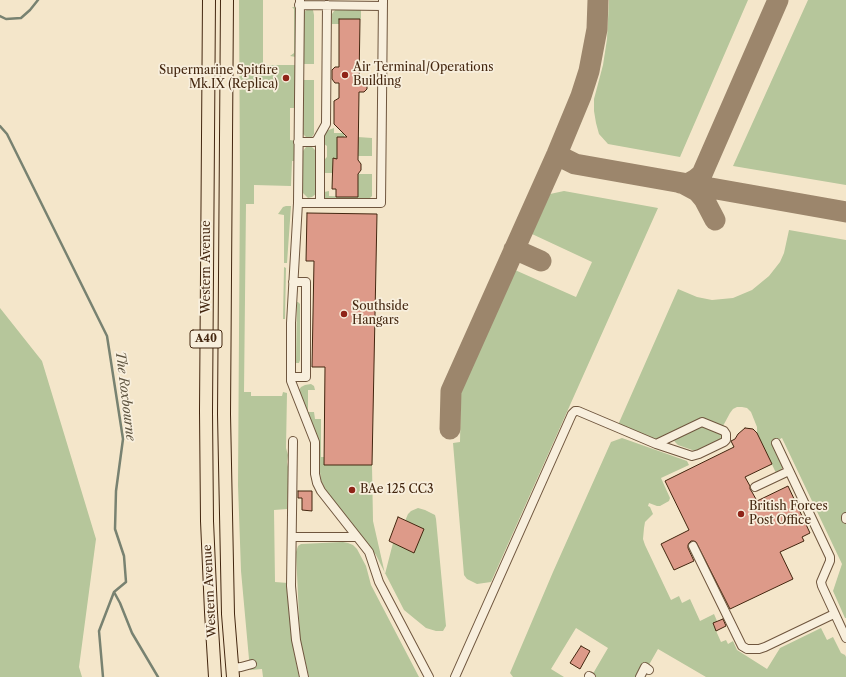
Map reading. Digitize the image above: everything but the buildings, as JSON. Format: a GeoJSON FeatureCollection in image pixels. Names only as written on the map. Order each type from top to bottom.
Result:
{"type":"FeatureCollection","features":[{"type":"Feature","properties":{"kind":"highway","name":"Western Avenue"},"geometry":{"type":"LineString","coordinates":[[209,0],[206,427],[210,612],[215,677]]}},
{"type":"Feature","properties":{"kind":"highway","name":"Western Avenue"},"geometry":{"type":"LineString","coordinates":[[227,0],[224,414],[228,614],[232,672]]}},
{"type":"Feature","properties":{"kind":"street"},"geometry":{"type":"LineString","coordinates":[[298,203],[381,204],[383,3],[327,6],[300,3],[298,203],[291,323],[291,381],[314,442],[315,474],[321,491],[369,552],[379,582],[429,677]]}},
{"type":"Feature","properties":{"kind":"street"},"geometry":{"type":"LineString","coordinates":[[298,142],[314,142],[317,140],[326,124],[327,6]]}},
{"type":"Feature","properties":{"kind":"street"},"geometry":{"type":"LineString","coordinates":[[320,135],[320,203]]}},
{"type":"Feature","properties":{"kind":"street"},"geometry":{"type":"LineString","coordinates":[[291,377],[306,377],[306,282],[293,282]]}},
{"type":"Feature","properties":{"kind":"street"},"geometry":{"type":"LineString","coordinates":[[455,677],[570,417],[575,411],[656,444],[692,456],[696,456],[720,444],[726,440],[726,437],[724,431],[702,422],[656,444]]}},
{"type":"Feature","properties":{"kind":"street"},"geometry":{"type":"LineString","coordinates":[[293,441],[291,586],[296,640],[304,677]]}},
{"type":"Feature","properties":{"kind":"street"},"geometry":{"type":"LineString","coordinates":[[776,443],[830,557],[830,561],[821,582],[846,638]]}},
{"type":"Feature","properties":{"kind":"street"},"geometry":{"type":"LineString","coordinates":[[755,487],[789,471]]}},
{"type":"Feature","properties":{"kind":"street"},"geometry":{"type":"LineString","coordinates":[[292,537],[357,537]]}},
{"type":"Feature","properties":{"kind":"street"},"geometry":{"type":"LineString","coordinates":[[693,546],[742,646],[747,649],[759,649],[765,647],[834,614]]}},
{"type":"Feature","properties":{"kind":"street"},"geometry":{"type":"LineString","coordinates":[[232,672],[241,667],[252,664]]}},
{"type":"Feature","properties":{"kind":"street"},"geometry":{"type":"LineString","coordinates":[[640,677],[645,667],[649,670]]}},
{"type":"Feature","properties":{"kind":"green space"},"geometry":{"type":"Polygon","coordinates":[[[239,0],[263,0],[263,65],[296,65],[296,108],[290,108],[290,140],[296,141],[295,161],[292,161],[291,186],[254,185],[254,204],[246,204],[244,392],[251,392],[251,396],[282,396],[283,392],[287,393],[286,448],[289,472],[287,509],[274,510],[275,582],[288,583],[293,647],[299,677],[263,677],[262,669],[250,670],[241,571],[238,485],[240,183],[239,0]]]}},
{"type":"Feature","properties":{"kind":"green space"},"geometry":{"type":"Polygon","coordinates":[[[609,0],[748,0],[680,157],[608,144],[599,134],[594,111],[594,99],[603,65],[607,39],[609,0]]]}},
{"type":"Feature","properties":{"kind":"green space"},"geometry":{"type":"Polygon","coordinates":[[[808,0],[846,0],[846,185],[733,166],[808,0]]]}},
{"type":"Feature","properties":{"kind":"green space"},"geometry":{"type":"Polygon","coordinates":[[[292,7],[296,7],[296,57],[290,56],[294,53],[294,9],[292,7]]]}},
{"type":"Feature","properties":{"kind":"green space"},"geometry":{"type":"Polygon","coordinates":[[[308,9],[313,10],[314,15],[314,64],[303,64],[304,12],[308,9]]]}},
{"type":"Feature","properties":{"kind":"green space"},"geometry":{"type":"Polygon","coordinates":[[[337,9],[361,9],[361,19],[339,19],[339,24],[332,24],[332,14],[337,9]]]}},
{"type":"Feature","properties":{"kind":"green space"},"geometry":{"type":"Polygon","coordinates":[[[304,80],[314,80],[314,134],[311,138],[306,137],[303,134],[304,80]]]}},
{"type":"Feature","properties":{"kind":"green space"},"geometry":{"type":"Polygon","coordinates":[[[334,128],[334,133],[344,133],[344,137],[337,137],[337,159],[333,159],[333,173],[324,173],[324,160],[327,157],[327,146],[324,144],[324,134],[326,131],[334,128]]]}},
{"type":"Feature","properties":{"kind":"green space"},"geometry":{"type":"Polygon","coordinates":[[[358,137],[372,138],[372,156],[358,156],[358,137]]]}},
{"type":"Feature","properties":{"kind":"green space"},"geometry":{"type":"Polygon","coordinates":[[[308,146],[312,147],[316,151],[316,194],[308,198],[303,193],[303,151],[308,146]]]}},
{"type":"Feature","properties":{"kind":"green space"},"geometry":{"type":"Polygon","coordinates":[[[358,174],[372,174],[372,196],[370,198],[324,198],[324,192],[329,191],[329,196],[357,197],[358,174]]]}},
{"type":"Feature","properties":{"kind":"green space"},"geometry":{"type":"Polygon","coordinates":[[[564,191],[658,208],[491,582],[477,584],[467,579],[464,575],[453,443],[460,442],[461,392],[515,270],[576,297],[592,262],[532,234],[550,194],[564,191]]]}},
{"type":"Feature","properties":{"kind":"green space"},"geometry":{"type":"Polygon","coordinates":[[[291,206],[287,263],[284,263],[284,215],[278,214],[283,207],[291,206]]]}},
{"type":"Feature","properties":{"kind":"green space"},"geometry":{"type":"Polygon","coordinates":[[[789,230],[846,240],[846,618],[833,591],[842,564],[782,438],[772,443],[782,466],[781,471],[776,473],[757,433],[757,427],[751,412],[747,408],[737,407],[733,409],[723,426],[699,419],[657,440],[618,425],[678,289],[697,297],[712,300],[733,298],[752,290],[769,276],[780,262],[784,253],[789,230]]]}},
{"type":"Feature","properties":{"kind":"green space"},"geometry":{"type":"Polygon","coordinates":[[[284,267],[286,268],[285,319],[283,319],[284,267]]]}},
{"type":"Feature","properties":{"kind":"green space"},"geometry":{"type":"Polygon","coordinates":[[[297,302],[300,304],[299,363],[296,363],[297,302]]]}},
{"type":"Feature","properties":{"kind":"green space"},"geometry":{"type":"Polygon","coordinates":[[[0,308],[42,361],[96,539],[79,667],[82,677],[0,677],[0,308]]]}},
{"type":"Feature","properties":{"kind":"green space"},"geometry":{"type":"Polygon","coordinates":[[[311,384],[314,386],[315,390],[308,390],[308,412],[314,412],[315,419],[321,419],[321,457],[324,457],[324,465],[372,465],[373,521],[385,572],[376,555],[327,492],[321,480],[319,442],[299,390],[305,385],[311,384]]]}},
{"type":"Feature","properties":{"kind":"green space"},"geometry":{"type":"Polygon","coordinates":[[[702,427],[721,433],[721,439],[695,451],[678,445],[675,442],[674,440],[676,438],[702,427]]]}},
{"type":"Feature","properties":{"kind":"green space"},"geometry":{"type":"Polygon","coordinates":[[[622,438],[687,461],[689,465],[661,478],[670,498],[669,501],[660,506],[649,503],[648,506],[653,514],[645,522],[644,528],[643,539],[645,545],[671,600],[679,596],[682,603],[690,599],[700,621],[714,614],[717,621],[713,624],[721,642],[726,640],[728,644],[733,641],[737,650],[767,669],[780,648],[821,628],[827,640],[833,637],[841,653],[845,655],[846,677],[706,677],[658,649],[642,677],[591,677],[608,648],[576,628],[551,669],[564,677],[513,677],[510,673],[611,442],[622,438]]]}},
{"type":"Feature","properties":{"kind":"green space"},"geometry":{"type":"Polygon","coordinates":[[[418,508],[435,515],[446,626],[443,631],[436,631],[426,628],[404,610],[385,573],[393,543],[414,552],[405,521],[408,514],[418,508]]]}},
{"type":"Feature","properties":{"kind":"green space"},"geometry":{"type":"Polygon","coordinates":[[[343,542],[353,545],[357,549],[366,566],[371,585],[419,677],[309,677],[300,639],[296,552],[298,546],[301,544],[343,542]]]}},
{"type":"Feature","properties":{"kind":"waterway"},"geometry":{"type":"LineString","coordinates":[[0,16],[6,19],[21,18],[38,0]]}},
{"type":"Feature","properties":{"kind":"waterway","name":"The Roxbourne"},"geometry":{"type":"LineString","coordinates":[[0,126],[7,134],[107,336],[123,439],[116,491],[115,529],[124,556],[126,582],[114,592],[132,633],[158,677]]}},
{"type":"Feature","properties":{"kind":"waterway"},"geometry":{"type":"LineString","coordinates":[[103,677],[99,631],[114,592]]}},
{"type":"Feature","properties":{"kind":"taxiway"},"geometry":{"type":"LineString","coordinates":[[450,429],[451,391],[557,154],[581,96],[589,71],[597,29],[598,0]]}},
{"type":"Feature","properties":{"kind":"taxiway"},"geometry":{"type":"LineString","coordinates":[[680,183],[689,183],[702,174],[778,0]]}},
{"type":"Feature","properties":{"kind":"taxiway"},"geometry":{"type":"LineString","coordinates":[[557,154],[575,164],[846,212]]}},
{"type":"Feature","properties":{"kind":"taxiway"},"geometry":{"type":"LineString","coordinates":[[684,184],[699,193],[704,199],[715,220]]}},
{"type":"Feature","properties":{"kind":"taxiway"},"geometry":{"type":"LineString","coordinates":[[514,249],[541,261]]}},
{"type":"Feature","properties":{"kind":"place","name":"Air Terminal/Operations Building"},"geometry":{"type":"Point","coordinates":[345,75]}},
{"type":"Feature","properties":{"kind":"place","name":"Supermarine Spitfire Mk.IX (Replica)"},"geometry":{"type":"Point","coordinates":[286,78]}},
{"type":"Feature","properties":{"kind":"place","name":"Southside Hangars"},"geometry":{"type":"Point","coordinates":[344,314]}},
{"type":"Feature","properties":{"kind":"place","name":"BAe 125 CC3"},"geometry":{"type":"Point","coordinates":[352,490]}},
{"type":"Feature","properties":{"kind":"place","name":"British Forces Post Office"},"geometry":{"type":"Point","coordinates":[741,514]}}]}
